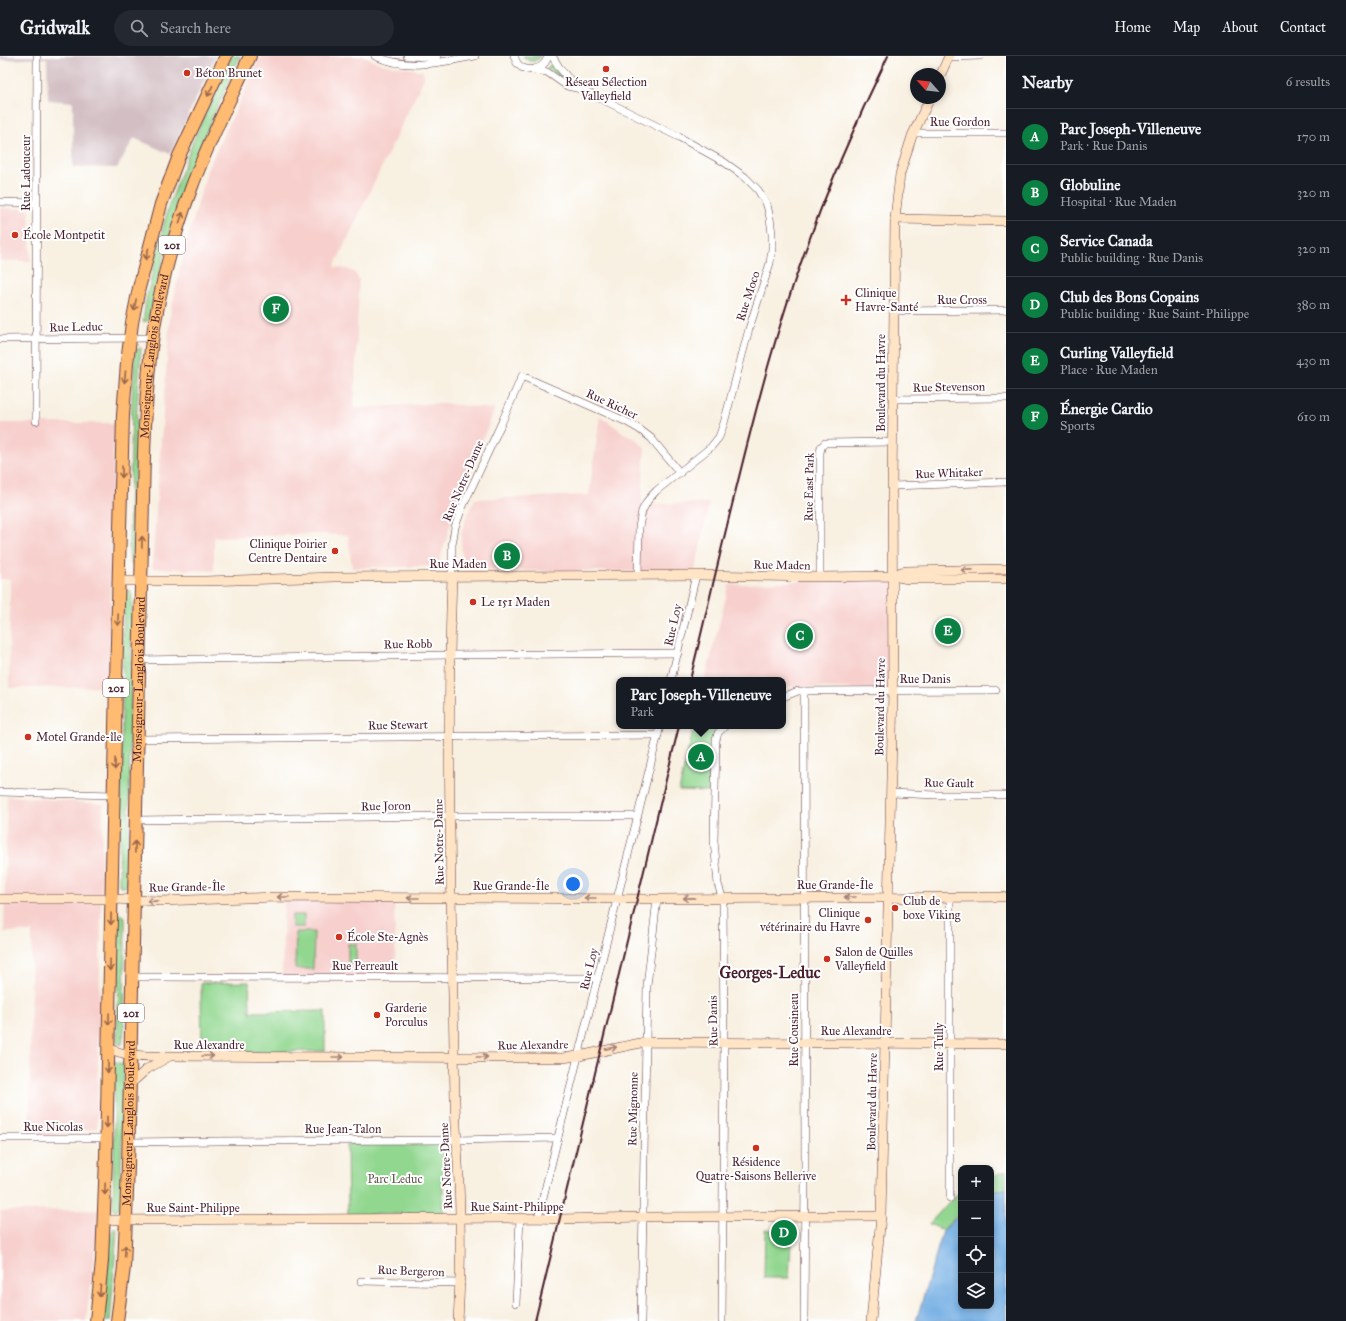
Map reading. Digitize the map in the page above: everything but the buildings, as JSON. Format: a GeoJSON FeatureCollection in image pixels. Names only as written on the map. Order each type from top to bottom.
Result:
{"type":"FeatureCollection","features":[{"type":"Feature","properties":{"kind":"highway","name":"Monseigneur-Langlois Boulevard"},"geometry":{"type":"LineString","coordinates":[[96,1321],[104,1220],[123,408],[130,338],[142,272],[165,193],[179,156],[226,56]]}},
{"type":"Feature","properties":{"kind":"highway","name":"Monseigneur-Langlois Boulevard"},"geometry":{"type":"LineString","coordinates":[[118,1321],[124,1267],[126,1220],[146,411],[152,338],[169,259],[185,204],[207,150],[250,56]]}},
{"type":"Feature","properties":{"kind":"street","name":"Rue Ladouceur"},"geometry":{"type":"LineString","coordinates":[[36,420],[37,56]]}},
{"type":"Feature","properties":{"kind":"street"},"geometry":{"type":"LineString","coordinates":[[375,56],[388,61],[407,65],[442,63],[475,56]]}},
{"type":"Feature","properties":{"kind":"street"},"geometry":{"type":"LineString","coordinates":[[407,56],[437,56]]}},
{"type":"Feature","properties":{"kind":"street"},"geometry":{"type":"LineString","coordinates":[[531,70],[542,66],[548,56]]}},
{"type":"Feature","properties":{"kind":"street","name":"Rue Moco"},"geometry":{"type":"LineString","coordinates":[[552,56],[558,67],[583,90]]}},
{"type":"Feature","properties":{"kind":"street"},"geometry":{"type":"LineString","coordinates":[[944,68],[949,56],[980,56]]}},
{"type":"Feature","properties":{"kind":"street","name":"Rue Moco"},"geometry":{"type":"LineString","coordinates":[[512,57],[521,67],[547,72],[567,86],[583,90],[679,137],[724,162],[745,177],[758,190],[767,205],[770,218],[772,249],[770,263],[749,329],[724,423],[719,437],[711,448],[656,491],[648,500],[642,511],[639,526],[638,576]]}},
{"type":"Feature","properties":{"kind":"street","name":"Boulevard du Havre"},"geometry":{"type":"LineString","coordinates":[[871,1321],[881,1216],[889,897],[893,690],[892,486],[895,219],[900,174],[914,133],[927,104]]}},
{"type":"Feature","properties":{"kind":"street","name":"Rue Gordon"},"geometry":{"type":"LineString","coordinates":[[914,133],[1006,134]]}},
{"type":"Feature","properties":{"kind":"street"},"geometry":{"type":"LineString","coordinates":[[0,202],[36,203]]}},
{"type":"Feature","properties":{"kind":"street"},"geometry":{"type":"LineString","coordinates":[[895,219],[1006,221]]}},
{"type":"Feature","properties":{"kind":"street","name":"Rue Cross"},"geometry":{"type":"LineString","coordinates":[[893,311],[1006,310]]}},
{"type":"Feature","properties":{"kind":"street","name":"Rue Leduc"},"geometry":{"type":"LineString","coordinates":[[0,339],[152,338]]}},
{"type":"Feature","properties":{"kind":"street","name":"Rue Richer"},"geometry":{"type":"LineString","coordinates":[[522,376],[625,421],[639,429],[650,438],[680,473]]}},
{"type":"Feature","properties":{"kind":"street","name":"Rue Notre-Dame"},"geometry":{"type":"LineString","coordinates":[[458,1321],[461,1283],[460,1218],[456,1140],[450,816],[449,655],[452,545],[455,526],[462,508],[522,376]]}},
{"type":"Feature","properties":{"kind":"street","name":"Rue Stevenson"},"geometry":{"type":"LineString","coordinates":[[893,399],[1006,398]]}},
{"type":"Feature","properties":{"kind":"street","name":"Rue East Park"},"geometry":{"type":"LineString","coordinates":[[820,577],[821,446],[825,443],[893,442]]}},
{"type":"Feature","properties":{"kind":"street","name":"Rue Whitaker"},"geometry":{"type":"LineString","coordinates":[[892,486],[1006,482]]}},
{"type":"Feature","properties":{"kind":"street","name":"Rue Maden"},"geometry":{"type":"LineString","coordinates":[[893,576],[907,571],[1006,569]]}},
{"type":"Feature","properties":{"kind":"street","name":"Rue Maden"},"geometry":{"type":"LineString","coordinates":[[119,581],[205,581],[335,577],[696,575],[820,577],[893,576],[908,579],[1006,580]]}},
{"type":"Feature","properties":{"kind":"street","name":"Rue Loy"},"geometry":{"type":"LineString","coordinates":[[672,677],[696,575]]}},
{"type":"Feature","properties":{"kind":"street","name":"Rue Robb"},"geometry":{"type":"LineString","coordinates":[[139,660],[678,653]]}},
{"type":"Feature","properties":{"kind":"street","name":"Rue Danis"},"geometry":{"type":"LineString","coordinates":[[786,696],[798,691],[996,690]]}},
{"type":"Feature","properties":{"kind":"street","name":"Rue Cousineau"},"geometry":{"type":"LineString","coordinates":[[804,691],[804,1321]]}},
{"type":"Feature","properties":{"kind":"street","name":"Rue Loy"},"geometry":{"type":"LineString","coordinates":[[538,1218],[659,729]]}},
{"type":"Feature","properties":{"kind":"street","name":"Rue Danis"},"geometry":{"type":"LineString","coordinates":[[722,729],[718,733],[716,740],[714,841],[718,884],[722,897],[724,1042],[722,1321]]}},
{"type":"Feature","properties":{"kind":"street","name":"Rue Stewart"},"geometry":{"type":"LineString","coordinates":[[138,739],[658,735]]}},
{"type":"Feature","properties":{"kind":"street"},"geometry":{"type":"LineString","coordinates":[[0,792],[114,795]]}},
{"type":"Feature","properties":{"kind":"street","name":"Rue Gault"},"geometry":{"type":"LineString","coordinates":[[891,793],[936,795],[1006,795]]}},
{"type":"Feature","properties":{"kind":"street","name":"Rue Joron"},"geometry":{"type":"LineString","coordinates":[[136,820],[450,816],[637,816]]}},
{"type":"Feature","properties":{"kind":"street","name":"Rue Grande-Île"},"geometry":{"type":"LineString","coordinates":[[0,899],[112,899],[160,901],[275,897],[1006,897]]}},
{"type":"Feature","properties":{"kind":"street","name":"Rue Tully"},"geometry":{"type":"LineString","coordinates":[[950,897],[950,1198]]}},
{"type":"Feature","properties":{"kind":"street","name":"Rue Mignonne"},"geometry":{"type":"LineString","coordinates":[[641,1321],[645,1042],[647,986],[656,898]]}},
{"type":"Feature","properties":{"kind":"street","name":"Rue Perreault"},"geometry":{"type":"LineString","coordinates":[[132,977],[598,978]]}},
{"type":"Feature","properties":{"kind":"street","name":"Rue Alexandre"},"geometry":{"type":"LineString","coordinates":[[108,1048],[130,1056],[562,1058],[579,1056],[645,1042],[1006,1044]]}},
{"type":"Feature","properties":{"kind":"street"},"geometry":{"type":"LineString","coordinates":[[130,1085],[147,1070],[169,1056]]}},
{"type":"Feature","properties":{"kind":"street","name":"Rue Nicolas"},"geometry":{"type":"LineString","coordinates":[[0,1138],[106,1138]]}},
{"type":"Feature","properties":{"kind":"street","name":"Rue Jean-Talon"},"geometry":{"type":"LineString","coordinates":[[128,1142],[558,1138]]}},
{"type":"Feature","properties":{"kind":"street","name":"Rue Saint-Philippe"},"geometry":{"type":"LineString","coordinates":[[104,1220],[538,1218],[560,1220],[881,1216]]}},
{"type":"Feature","properties":{"kind":"street"},"geometry":{"type":"LineString","coordinates":[[516,1303],[520,1218]]}},
{"type":"Feature","properties":{"kind":"street","name":"Rue Bergeron"},"geometry":{"type":"LineString","coordinates":[[361,1281],[461,1283]]}},
{"type":"Feature","properties":{"kind":"shaded area","name":"Béton Brunet"},"geometry":{"type":"Polygon","coordinates":[[[0,56],[216,56],[170,154],[134,138],[117,168],[73,167],[73,102],[48,100],[47,58],[0,60],[0,56]]]}},
{"type":"Feature","properties":{"kind":"shaded area"},"geometry":{"type":"Polygon","coordinates":[[[261,56],[364,56],[382,64],[423,71],[424,78],[334,267],[347,269],[355,273],[359,280],[354,408],[441,403],[495,409],[456,505],[438,566],[352,568],[348,535],[322,534],[214,537],[214,571],[152,568],[170,316],[182,259],[208,168],[261,56]]]}},
{"type":"Feature","properties":{"kind":"shaded area","name":"École Montpetit"},"geometry":{"type":"Polygon","coordinates":[[[0,208],[29,209],[31,261],[0,261],[0,208]]]}},
{"type":"Feature","properties":{"kind":"shaded area"},"geometry":{"type":"Polygon","coordinates":[[[600,416],[624,433],[636,439],[645,448],[642,504],[709,503],[695,572],[471,570],[466,568],[462,561],[461,534],[465,520],[475,499],[589,495],[600,416]]]}},
{"type":"Feature","properties":{"kind":"shaded area"},"geometry":{"type":"Polygon","coordinates":[[[0,423],[114,423],[109,687],[9,688],[10,579],[0,579],[0,423]]]}},
{"type":"Feature","properties":{"kind":"shaded area"},"geometry":{"type":"Polygon","coordinates":[[[893,576],[893,690],[786,686],[786,677],[706,677],[729,585],[893,576]]]}},
{"type":"Feature","properties":{"kind":"shaded area"},"geometry":{"type":"Polygon","coordinates":[[[7,796],[103,804],[97,1128],[29,1138],[32,932],[4,932],[7,796]]]}},
{"type":"Feature","properties":{"kind":"shaded area","name":"École Ste-Agnès"},"geometry":{"type":"Polygon","coordinates":[[[284,897],[394,898],[396,977],[282,977],[284,897]]]}},
{"type":"Feature","properties":{"kind":"shaded area"},"geometry":{"type":"Polygon","coordinates":[[[100,1210],[86,1321],[0,1321],[0,1211],[100,1210]]]}},
{"type":"Feature","properties":{"kind":"green space"},"geometry":{"type":"Polygon","coordinates":[[[232,56],[240,56],[210,123],[190,174],[169,237],[150,314],[147,321],[143,322],[146,300],[168,208],[194,139],[232,56]]]}},
{"type":"Feature","properties":{"kind":"green space"},"geometry":{"type":"Polygon","coordinates":[[[523,56],[541,56],[537,60],[530,61],[523,56]]]}},
{"type":"Feature","properties":{"kind":"green space"},"geometry":{"type":"Polygon","coordinates":[[[552,63],[557,71],[574,86],[547,68],[552,63]]]}},
{"type":"Feature","properties":{"kind":"green space"},"geometry":{"type":"Polygon","coordinates":[[[141,348],[137,406],[134,564],[132,565],[130,563],[129,550],[132,399],[135,350],[141,348]]]}},
{"type":"Feature","properties":{"kind":"green space"},"geometry":{"type":"Polygon","coordinates":[[[127,590],[131,591],[132,598],[128,876],[127,884],[125,887],[121,887],[119,884],[124,599],[127,590]]]}},
{"type":"Feature","properties":{"kind":"green space"},"geometry":{"type":"Polygon","coordinates":[[[693,729],[719,729],[710,792],[679,791],[693,729]]]}},
{"type":"Feature","properties":{"kind":"green space"},"geometry":{"type":"Polygon","coordinates":[[[119,914],[125,917],[124,1030],[122,1044],[120,1045],[117,1042],[119,977],[116,921],[119,914]]]}},
{"type":"Feature","properties":{"kind":"green space"},"geometry":{"type":"Polygon","coordinates":[[[292,915],[304,915],[304,927],[292,927],[292,915]]]}},
{"type":"Feature","properties":{"kind":"green space"},"geometry":{"type":"Polygon","coordinates":[[[296,932],[314,932],[313,969],[295,969],[296,932]]]}},
{"type":"Feature","properties":{"kind":"green space"},"geometry":{"type":"Polygon","coordinates":[[[348,944],[356,944],[356,962],[348,962],[348,944]]]}},
{"type":"Feature","properties":{"kind":"green space"},"geometry":{"type":"Polygon","coordinates":[[[249,982],[250,1012],[325,1011],[325,1051],[202,1053],[201,983],[249,982]]]}},
{"type":"Feature","properties":{"kind":"green space"},"geometry":{"type":"Polygon","coordinates":[[[114,1061],[124,1065],[120,1203],[119,1209],[116,1211],[113,1209],[114,1061]]]}},
{"type":"Feature","properties":{"kind":"green space","name":"Parc Leduc"},"geometry":{"type":"Polygon","coordinates":[[[443,1143],[443,1213],[348,1215],[347,1144],[443,1143]]]}},
{"type":"Feature","properties":{"kind":"green space"},"geometry":{"type":"Polygon","coordinates":[[[1006,1171],[1006,1189],[994,1191],[994,1176],[1006,1171]]]}},
{"type":"Feature","properties":{"kind":"green space"},"geometry":{"type":"Polygon","coordinates":[[[958,1194],[958,1214],[943,1230],[929,1224],[958,1194]]]}},
{"type":"Feature","properties":{"kind":"green space"},"geometry":{"type":"Polygon","coordinates":[[[115,1227],[117,1230],[110,1321],[102,1321],[111,1236],[115,1227]]]}},
{"type":"Feature","properties":{"kind":"green space"},"geometry":{"type":"Polygon","coordinates":[[[765,1230],[774,1230],[774,1243],[791,1242],[789,1278],[764,1278],[765,1230]]]}},
{"type":"Feature","properties":{"kind":"water"},"geometry":{"type":"Polygon","coordinates":[[[1006,1189],[1006,1321],[916,1321],[943,1231],[958,1216],[958,1309],[994,1309],[994,1191],[1006,1189]]]}},
{"type":"Feature","properties":{"kind":"railway"},"geometry":{"type":"LineString","coordinates":[[691,677],[748,442],[781,323],[807,245],[837,168],[888,56]]}},
{"type":"Feature","properties":{"kind":"railway"},"geometry":{"type":"LineString","coordinates":[[535,1321],[678,729]]}},
{"type":"Feature","properties":{"kind":"place","name":"Réseau Sélection Valleyfield"},"geometry":{"type":"Point","coordinates":[606,69]}},
{"type":"Feature","properties":{"kind":"place","name":"Béton Brunet"},"geometry":{"type":"Point","coordinates":[187,73]}},
{"type":"Feature","properties":{"kind":"place","name":"École Montpetit"},"geometry":{"type":"Point","coordinates":[15,235]}},
{"type":"Feature","properties":{"kind":"place","name":"Clinique Havre-Santé"},"geometry":{"type":"Point","coordinates":[846,300]}},
{"type":"Feature","properties":{"kind":"place","name":"Énergie Cardio"},"geometry":{"type":"Point","coordinates":[276,309]}},
{"type":"Feature","properties":{"kind":"place","name":"Clinique Poirier Centre Dentaire"},"geometry":{"type":"Point","coordinates":[335,551]}},
{"type":"Feature","properties":{"kind":"place","name":"Globuline"},"geometry":{"type":"Point","coordinates":[507,556]}},
{"type":"Feature","properties":{"kind":"place","name":"Le 151 Maden"},"geometry":{"type":"Point","coordinates":[473,602]}},
{"type":"Feature","properties":{"kind":"place","name":"Curling Valleyfield"},"geometry":{"type":"Point","coordinates":[948,631]}},
{"type":"Feature","properties":{"kind":"place","name":"Service Canada"},"geometry":{"type":"Point","coordinates":[800,636]}},
{"type":"Feature","properties":{"kind":"place","name":"Motel Grande-île"},"geometry":{"type":"Point","coordinates":[28,737]}},
{"type":"Feature","properties":{"kind":"place","name":"Parc Joseph-Villeneuve"},"geometry":{"type":"Point","coordinates":[701,757]}},
{"type":"Feature","properties":{"kind":"place","name":"Club de boxe Viking"},"geometry":{"type":"Point","coordinates":[895,908]}},
{"type":"Feature","properties":{"kind":"place","name":"Clinique vétérinaire du Havre"},"geometry":{"type":"Point","coordinates":[868,920]}},
{"type":"Feature","properties":{"kind":"place","name":"École Ste-Agnès"},"geometry":{"type":"Point","coordinates":[339,937]}},
{"type":"Feature","properties":{"kind":"place","name":"Salon de Quilles Valleyfield"},"geometry":{"type":"Point","coordinates":[827,959]}},
{"type":"Feature","properties":{"kind":"place","name":"Garderie Porculus"},"geometry":{"type":"Point","coordinates":[377,1015]}},
{"type":"Feature","properties":{"kind":"place","name":"Résidence Quatre-Saisons Bellerive"},"geometry":{"type":"Point","coordinates":[756,1148]}},
{"type":"Feature","properties":{"kind":"place","name":"Club des Bons Copains"},"geometry":{"type":"Point","coordinates":[784,1233]}},
{"type":"Feature","properties":{"kind":"district","name":"Georges-Leduc"},"geometry":{"type":"Point","coordinates":[770,972]}}]}
